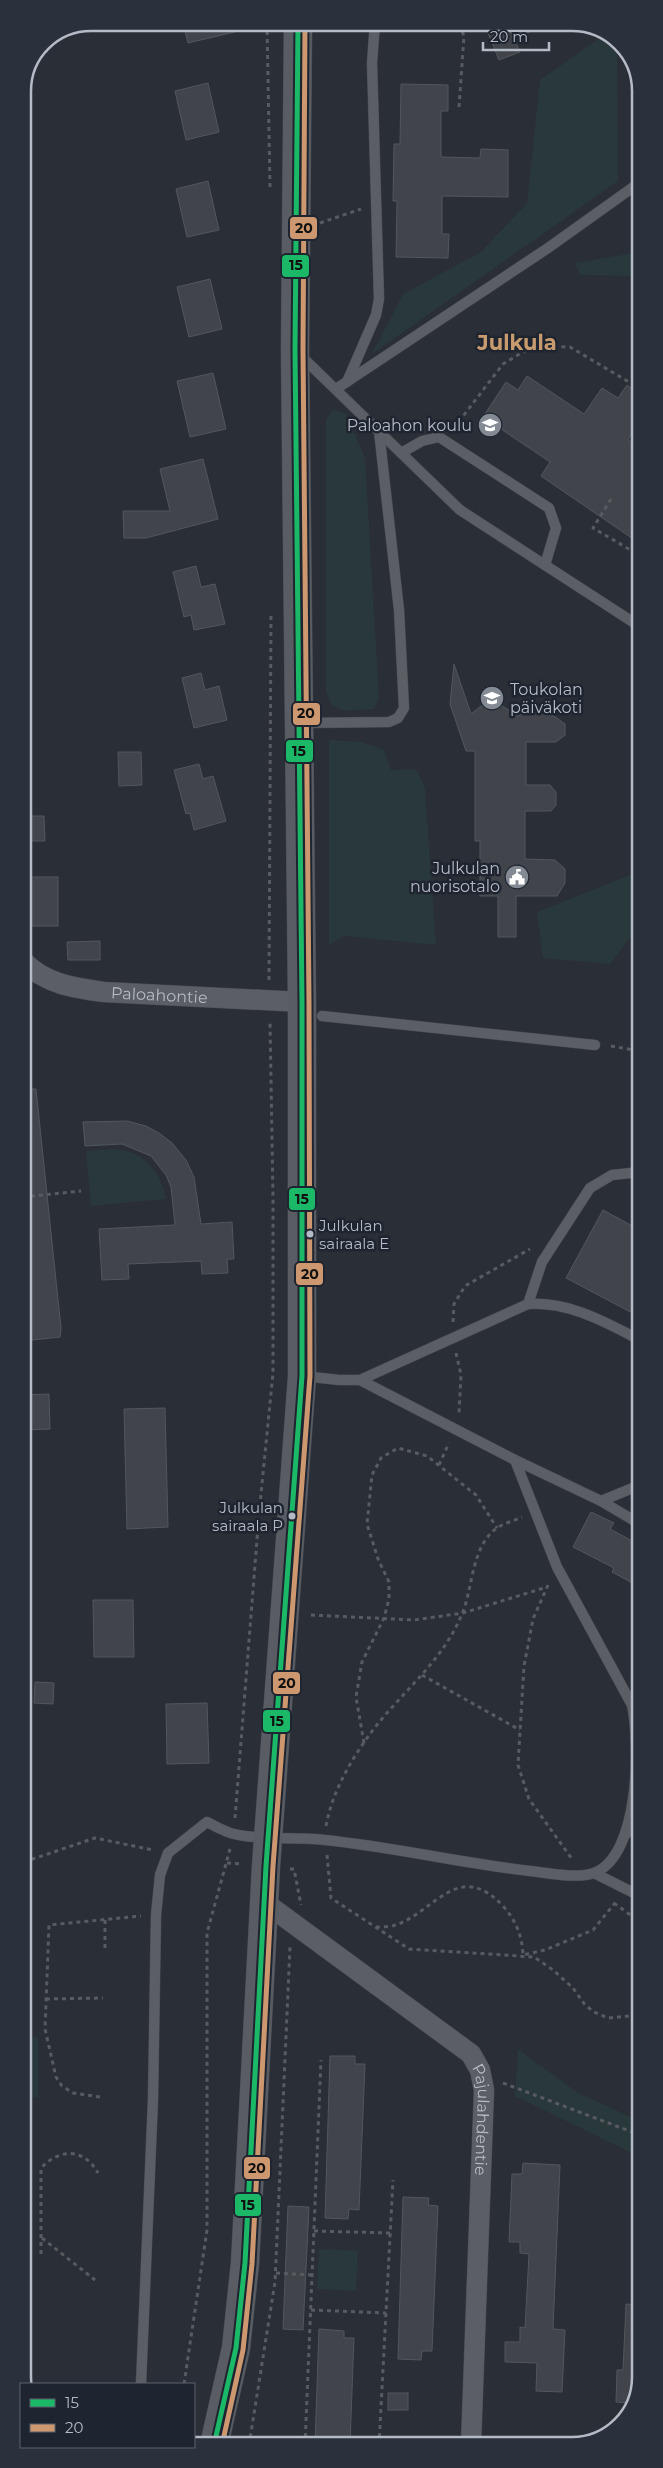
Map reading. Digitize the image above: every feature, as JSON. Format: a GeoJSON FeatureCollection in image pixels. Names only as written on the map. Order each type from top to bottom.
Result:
{"type":"FeatureCollection","features":[{"type":"Feature","properties":{"kind":"main road"},"geometry":{"type":"LineString","coordinates":[[216,2437],[236,2348],[245,2263],[264,1902],[302,1376],[312,1009],[299,723],[295,350],[298,31]]}},
{"type":"Feature","properties":{"kind":"street","name":"Paloahontie"},"geometry":{"type":"LineString","coordinates":[[31,970],[49,980],[77,988],[104,992],[269,999],[312,1009]]}},
{"type":"Feature","properties":{"kind":"street","name":"Pajulahdentie"},"geometry":{"type":"LineString","coordinates":[[264,1902],[471,2054],[480,2070],[484,2090],[471,2437]]}},
{"type":"Feature","properties":{"kind":"lane"},"geometry":{"type":"LineString","coordinates":[[346,383],[376,315],[378,299],[372,63],[374,31]]}},
{"type":"Feature","properties":{"kind":"lane"},"geometry":{"type":"LineString","coordinates":[[336,390],[548,248],[632,188]]}},
{"type":"Feature","properties":{"kind":"lane"},"geometry":{"type":"LineString","coordinates":[[295,350],[460,510],[632,621]]}},
{"type":"Feature","properties":{"kind":"lane"},"geometry":{"type":"LineString","coordinates":[[299,723],[389,722],[398,718],[404,708],[399,610],[379,431]]}},
{"type":"Feature","properties":{"kind":"lane"},"geometry":{"type":"LineString","coordinates":[[401,453],[422,441],[439,437],[549,508],[556,528],[545,565]]}},
{"type":"Feature","properties":{"kind":"lane"},"geometry":{"type":"LineString","coordinates":[[312,1009],[595,1045]]}},
{"type":"Feature","properties":{"kind":"lane"},"geometry":{"type":"LineString","coordinates":[[528,1304],[542,1262],[590,1188],[612,1175],[632,1173]]}},
{"type":"Feature","properties":{"kind":"lane"},"geometry":{"type":"LineString","coordinates":[[302,1376],[360,1380],[528,1304],[549,1303],[589,1314],[632,1336]]}},
{"type":"Feature","properties":{"kind":"lane"},"geometry":{"type":"LineString","coordinates":[[360,1380],[515,1460],[601,1501],[632,1519]]}},
{"type":"Feature","properties":{"kind":"lane"},"geometry":{"type":"LineString","coordinates":[[515,1460],[557,1566],[632,1705]]}},
{"type":"Feature","properties":{"kind":"lane"},"geometry":{"type":"LineString","coordinates":[[601,1501],[632,1488]]}},
{"type":"Feature","properties":{"kind":"lane"},"geometry":{"type":"LineString","coordinates":[[141,2383],[153,2099],[156,1915],[160,1875],[168,1853],[206,1822],[234,1834],[269,1838],[325,1840],[510,1869],[567,1875],[589,1873],[609,1862],[626,1834],[632,1807]]}},
{"type":"Feature","properties":{"kind":"lane"},"geometry":{"type":"LineString","coordinates":[[626,1834],[632,1829]]}},
{"type":"Feature","properties":{"kind":"lane"},"geometry":{"type":"LineString","coordinates":[[589,1873],[632,1892]]}},
{"type":"Feature","properties":{"kind":"path"},"geometry":{"type":"LineString","coordinates":[[267,31],[270,191]]}},
{"type":"Feature","properties":{"kind":"path"},"geometry":{"type":"LineString","coordinates":[[458,107],[464,36],[462,31]]}},
{"type":"Feature","properties":{"kind":"path"},"geometry":{"type":"LineString","coordinates":[[315,225],[377,204]]}},
{"type":"Feature","properties":{"kind":"path"},"geometry":{"type":"LineString","coordinates":[[444,440],[503,364],[533,346],[570,346],[632,384]]}},
{"type":"Feature","properties":{"kind":"path"},"geometry":{"type":"LineString","coordinates":[[611,499],[594,528],[632,551]]}},
{"type":"Feature","properties":{"kind":"path"},"geometry":{"type":"LineString","coordinates":[[184,2383],[206,2230],[207,1933],[234,1834],[259,1514],[273,1373],[273,1198],[269,999],[271,603]]}},
{"type":"Feature","properties":{"kind":"path"},"geometry":{"type":"LineString","coordinates":[[595,1045],[632,1050]]}},
{"type":"Feature","properties":{"kind":"path"},"geometry":{"type":"LineString","coordinates":[[31,1196],[81,1191]]}},
{"type":"Feature","properties":{"kind":"path"},"geometry":{"type":"LineString","coordinates":[[364,1744],[356,1697],[362,1662],[384,1618],[389,1599],[389,1582],[378,1559],[367,1524],[372,1475],[381,1458],[398,1448],[427,1456],[476,1495],[497,1528]]}},
{"type":"Feature","properties":{"kind":"path"},"geometry":{"type":"LineString","coordinates":[[535,1511],[497,1528],[487,1539],[472,1571],[463,1613],[440,1655],[370,1734],[337,1788],[326,1824],[325,1840],[331,1898],[409,1949],[534,1956],[545,1963],[573,1988],[585,2005],[594,2012],[608,2018],[632,2016]]}},
{"type":"Feature","properties":{"kind":"path"},"geometry":{"type":"LineString","coordinates":[[557,1566],[533,1619],[524,1666],[518,1765],[529,1799],[615,1903],[632,1916]]}},
{"type":"Feature","properties":{"kind":"path"},"geometry":{"type":"LineString","coordinates":[[311,1614],[414,1620],[463,1613],[548,1587]]}},
{"type":"Feature","properties":{"kind":"path"},"geometry":{"type":"LineString","coordinates":[[422,1675],[520,1730]]}},
{"type":"Feature","properties":{"kind":"path"},"geometry":{"type":"LineString","coordinates":[[31,1860],[95,1838],[168,1853]]}},
{"type":"Feature","properties":{"kind":"path"},"geometry":{"type":"LineString","coordinates":[[376,1927],[396,1925],[456,1888],[474,1886],[497,1900],[515,1920],[523,1955]]}},
{"type":"Feature","properties":{"kind":"path"},"geometry":{"type":"LineString","coordinates":[[523,1955],[545,1950],[593,1930],[615,1903]]}},
{"type":"Feature","properties":{"kind":"path"},"geometry":{"type":"LineString","coordinates":[[100,2097],[72,2093],[62,2086],[56,2077],[45,2029],[49,1925],[156,1915]]}},
{"type":"Feature","properties":{"kind":"path"},"geometry":{"type":"LineString","coordinates":[[105,1920],[105,1948]]}},
{"type":"Feature","properties":{"kind":"path"},"geometry":{"type":"LineString","coordinates":[[46,2000],[103,1998]]}},
{"type":"Feature","properties":{"kind":"path"},"geometry":{"type":"LineString","coordinates":[[305,2437],[321,2060]]}},
{"type":"Feature","properties":{"kind":"path"},"geometry":{"type":"LineString","coordinates":[[480,2070],[500,2082],[632,2132]]}},
{"type":"Feature","properties":{"kind":"path"},"geometry":{"type":"LineString","coordinates":[[41,2254],[41,2168],[59,2155],[71,2153],[82,2155],[92,2162],[98,2173]]}},
{"type":"Feature","properties":{"kind":"path"},"geometry":{"type":"LineString","coordinates":[[379,2437],[393,2180]]}},
{"type":"Feature","properties":{"kind":"path"},"geometry":{"type":"LineString","coordinates":[[314,2231],[390,2233]]}},
{"type":"Feature","properties":{"kind":"path"},"geometry":{"type":"LineString","coordinates":[[41,2238],[95,2280]]}},
{"type":"Feature","properties":{"kind":"path"},"geometry":{"type":"LineString","coordinates":[[276,2273],[312,2275]]}},
{"type":"Feature","properties":{"kind":"path"},"geometry":{"type":"LineString","coordinates":[[311,2310],[386,2314]]}},
{"type":"Feature","properties":{"kind":"shaded area"},"geometry":{"type":"Polygon","coordinates":[[[598,37],[605,41],[617,52],[618,181],[372,354],[403,294],[481,252],[527,203],[540,80],[598,37]]]}},
{"type":"Feature","properties":{"kind":"shaded area"},"geometry":{"type":"Polygon","coordinates":[[[632,253],[632,276],[580,275],[575,263],[632,253]]]}},
{"type":"Feature","properties":{"kind":"shaded area"},"geometry":{"type":"Polygon","coordinates":[[[333,410],[346,414],[365,458],[379,698],[374,709],[345,711],[331,705],[326,691],[326,420],[333,410]]]}},
{"type":"Feature","properties":{"kind":"shaded area"},"geometry":{"type":"Polygon","coordinates":[[[329,740],[362,742],[384,750],[391,770],[416,769],[425,788],[436,945],[344,936],[329,945],[329,740]]]}},
{"type":"Feature","properties":{"kind":"shaded area"},"geometry":{"type":"Polygon","coordinates":[[[632,874],[632,935],[610,964],[543,958],[537,912],[632,874]]]}},
{"type":"Feature","properties":{"kind":"shaded area"},"geometry":{"type":"Polygon","coordinates":[[[113,1149],[134,1154],[149,1164],[160,1179],[166,1199],[91,1206],[86,1151],[113,1149]]]}},
{"type":"Feature","properties":{"kind":"shaded area"},"geometry":{"type":"Polygon","coordinates":[[[31,2037],[38,2037],[38,2097],[31,2097],[31,2037]]]}},
{"type":"Feature","properties":{"kind":"shaded area"},"geometry":{"type":"Polygon","coordinates":[[[518,2049],[578,2093],[632,2117],[632,2153],[515,2096],[518,2049]]]}},
{"type":"Feature","properties":{"kind":"shaded area"},"geometry":{"type":"Polygon","coordinates":[[[319,2249],[358,2251],[356,2291],[317,2289],[319,2249]]]}},
{"type":"Feature","properties":{"kind":"building"},"geometry":{"type":"Polygon","coordinates":[[[185,31],[239,31],[188,43],[185,31]]]}},
{"type":"Feature","properties":{"kind":"building"},"geometry":{"type":"Polygon","coordinates":[[[487,31],[532,31],[514,38],[520,52],[499,60],[487,31]]]}},
{"type":"Feature","properties":{"kind":"building"},"geometry":{"type":"Polygon","coordinates":[[[208,83],[219,132],[186,140],[175,91],[208,83]]]}},
{"type":"Feature","properties":{"kind":"building"},"geometry":{"type":"Polygon","coordinates":[[[401,84],[448,85],[448,111],[441,111],[441,157],[480,158],[481,149],[508,150],[508,197],[442,196],[442,234],[449,234],[448,258],[396,257],[397,201],[393,201],[394,144],[400,144],[401,84]]]}},
{"type":"Feature","properties":{"kind":"building"},"geometry":{"type":"Polygon","coordinates":[[[208,181],[219,230],[187,237],[176,189],[208,181]]]}},
{"type":"Feature","properties":{"kind":"building"},"geometry":{"type":"Polygon","coordinates":[[[210,279],[222,329],[189,337],[177,287],[210,279]]]}},
{"type":"Feature","properties":{"kind":"building"},"geometry":{"type":"Polygon","coordinates":[[[213,373],[226,429],[190,437],[177,381],[213,373]]]}},
{"type":"Feature","properties":{"kind":"building"},"geometry":{"type":"Polygon","coordinates":[[[527,376],[584,414],[602,388],[618,398],[627,385],[632,389],[632,433],[628,440],[632,443],[632,538],[541,476],[550,462],[483,417],[506,382],[518,390],[527,376]]]}},
{"type":"Feature","properties":{"kind":"building"},"geometry":{"type":"Polygon","coordinates":[[[203,459],[218,519],[146,538],[124,538],[123,511],[170,511],[160,469],[203,459]]]}},
{"type":"Feature","properties":{"kind":"building"},"geometry":{"type":"Polygon","coordinates":[[[196,566],[201,587],[215,584],[225,624],[194,630],[191,615],[184,617],[173,572],[196,566]]]}},
{"type":"Feature","properties":{"kind":"building"},"geometry":{"type":"Polygon","coordinates":[[[454,664],[471,714],[486,702],[496,702],[518,716],[529,710],[541,710],[545,715],[554,716],[565,724],[565,735],[556,742],[526,742],[526,785],[550,785],[556,792],[556,805],[551,811],[525,811],[525,859],[555,860],[565,869],[565,883],[557,896],[516,896],[516,937],[498,937],[498,896],[480,896],[480,841],[475,841],[475,751],[466,751],[450,704],[454,664]]]}},
{"type":"Feature","properties":{"kind":"building"},"geometry":{"type":"Polygon","coordinates":[[[201,673],[205,690],[219,686],[227,720],[194,728],[182,678],[201,673]]]}},
{"type":"Feature","properties":{"kind":"building"},"geometry":{"type":"Polygon","coordinates":[[[118,752],[141,752],[142,785],[119,786],[118,752]]]}},
{"type":"Feature","properties":{"kind":"building"},"geometry":{"type":"Polygon","coordinates":[[[199,764],[203,779],[213,776],[226,821],[194,830],[190,813],[186,814],[174,770],[199,764]]]}},
{"type":"Feature","properties":{"kind":"building"},"geometry":{"type":"Polygon","coordinates":[[[31,816],[44,816],[45,841],[31,841],[31,816]]]}},
{"type":"Feature","properties":{"kind":"building"},"geometry":{"type":"Polygon","coordinates":[[[31,877],[58,877],[58,926],[31,926],[31,877]]]}},
{"type":"Feature","properties":{"kind":"building"},"geometry":{"type":"Polygon","coordinates":[[[100,941],[100,960],[68,960],[67,942],[100,941]]]}},
{"type":"Feature","properties":{"kind":"building"},"geometry":{"type":"Polygon","coordinates":[[[31,1089],[36,1089],[61,1328],[60,1337],[31,1340],[31,1089]]]}},
{"type":"Feature","properties":{"kind":"building"},"geometry":{"type":"Polygon","coordinates":[[[127,1121],[146,1126],[159,1133],[172,1143],[186,1160],[194,1177],[201,1224],[232,1222],[234,1259],[227,1259],[228,1273],[202,1274],[201,1261],[128,1264],[129,1279],[102,1280],[99,1229],[175,1225],[171,1187],[166,1175],[151,1156],[122,1144],[85,1146],[83,1122],[127,1121]]]}},
{"type":"Feature","properties":{"kind":"building"},"geometry":{"type":"Polygon","coordinates":[[[603,1210],[632,1226],[632,1313],[566,1278],[603,1210]]]}},
{"type":"Feature","properties":{"kind":"building"},"geometry":{"type":"Polygon","coordinates":[[[49,1394],[50,1429],[31,1430],[31,1395],[49,1394]]]}},
{"type":"Feature","properties":{"kind":"building"},"geometry":{"type":"Polygon","coordinates":[[[165,1408],[168,1527],[127,1529],[124,1409],[165,1408]]]}},
{"type":"Feature","properties":{"kind":"building"},"geometry":{"type":"Polygon","coordinates":[[[591,1512],[614,1523],[610,1529],[632,1541],[632,1583],[612,1572],[614,1568],[573,1547],[591,1512]]]}},
{"type":"Feature","properties":{"kind":"building"},"geometry":{"type":"Polygon","coordinates":[[[93,1600],[133,1600],[134,1657],[94,1657],[93,1600]]]}},
{"type":"Feature","properties":{"kind":"building"},"geometry":{"type":"Polygon","coordinates":[[[35,1682],[54,1683],[53,1704],[34,1703],[35,1682]]]}},
{"type":"Feature","properties":{"kind":"building"},"geometry":{"type":"Polygon","coordinates":[[[207,1703],[209,1763],[167,1764],[166,1704],[207,1703]]]}},
{"type":"Feature","properties":{"kind":"building"},"geometry":{"type":"Polygon","coordinates":[[[330,2056],[355,2056],[355,2064],[365,2064],[359,2210],[349,2209],[348,2219],[325,2218],[330,2056]]]}},
{"type":"Feature","properties":{"kind":"building"},"geometry":{"type":"Polygon","coordinates":[[[523,2163],[560,2165],[553,2329],[565,2330],[562,2392],[536,2391],[537,2363],[505,2362],[505,2342],[520,2342],[520,2327],[525,2328],[529,2254],[520,2253],[520,2242],[509,2242],[512,2174],[522,2174],[523,2163]]]}},
{"type":"Feature","properties":{"kind":"building"},"geometry":{"type":"Polygon","coordinates":[[[403,2197],[429,2198],[428,2205],[438,2206],[432,2351],[422,2351],[421,2360],[398,2359],[403,2197]]]}},
{"type":"Feature","properties":{"kind":"building"},"geometry":{"type":"Polygon","coordinates":[[[288,2206],[309,2207],[303,2330],[283,2329],[288,2206]]]}},
{"type":"Feature","properties":{"kind":"building"},"geometry":{"type":"Polygon","coordinates":[[[626,2304],[632,2304],[632,2377],[631,2388],[626,2403],[616,2402],[617,2370],[623,2370],[626,2304]]]}},
{"type":"Feature","properties":{"kind":"building"},"geometry":{"type":"Polygon","coordinates":[[[319,2329],[344,2331],[344,2338],[354,2338],[350,2437],[315,2437],[319,2329]]]}},
{"type":"Feature","properties":{"kind":"building"},"geometry":{"type":"Polygon","coordinates":[[[388,2393],[408,2393],[408,2410],[388,2410],[388,2393]]]}},
{"type":"Feature","properties":{"kind":"transit line","name":"15"},"geometry":{"type":"LineString","coordinates":[[216,2437],[236,2348],[245,2263],[266,1866],[302,1376],[302,1002],[295,349],[298,31]]}},
{"type":"Feature","properties":{"kind":"transit line","name":"20"},"geometry":{"type":"LineString","coordinates":[[224,2437],[243,2350],[252,2264],[273,1866],[310,1376],[309,1002],[303,349],[305,31]]}},
{"type":"Feature","properties":{"kind":"place","name":"Paloahon koulu"},"geometry":{"type":"Point","coordinates":[490,425]}},
{"type":"Feature","properties":{"kind":"place","name":"Toukolan päiväkoti"},"geometry":{"type":"Point","coordinates":[492,698]}},
{"type":"Feature","properties":{"kind":"place","name":"Julkulan nuorisotalo"},"geometry":{"type":"Point","coordinates":[517,877]}},
{"type":"Feature","properties":{"kind":"place","name":"Julkulan sairaala E"},"geometry":{"type":"Point","coordinates":[310,1234]}},
{"type":"Feature","properties":{"kind":"place","name":"Julkulan sairaala P"},"geometry":{"type":"Point","coordinates":[292,1516]}},
{"type":"Feature","properties":{"kind":"district","name":"Julkula"},"geometry":{"type":"Point","coordinates":[517,342]}}]}
